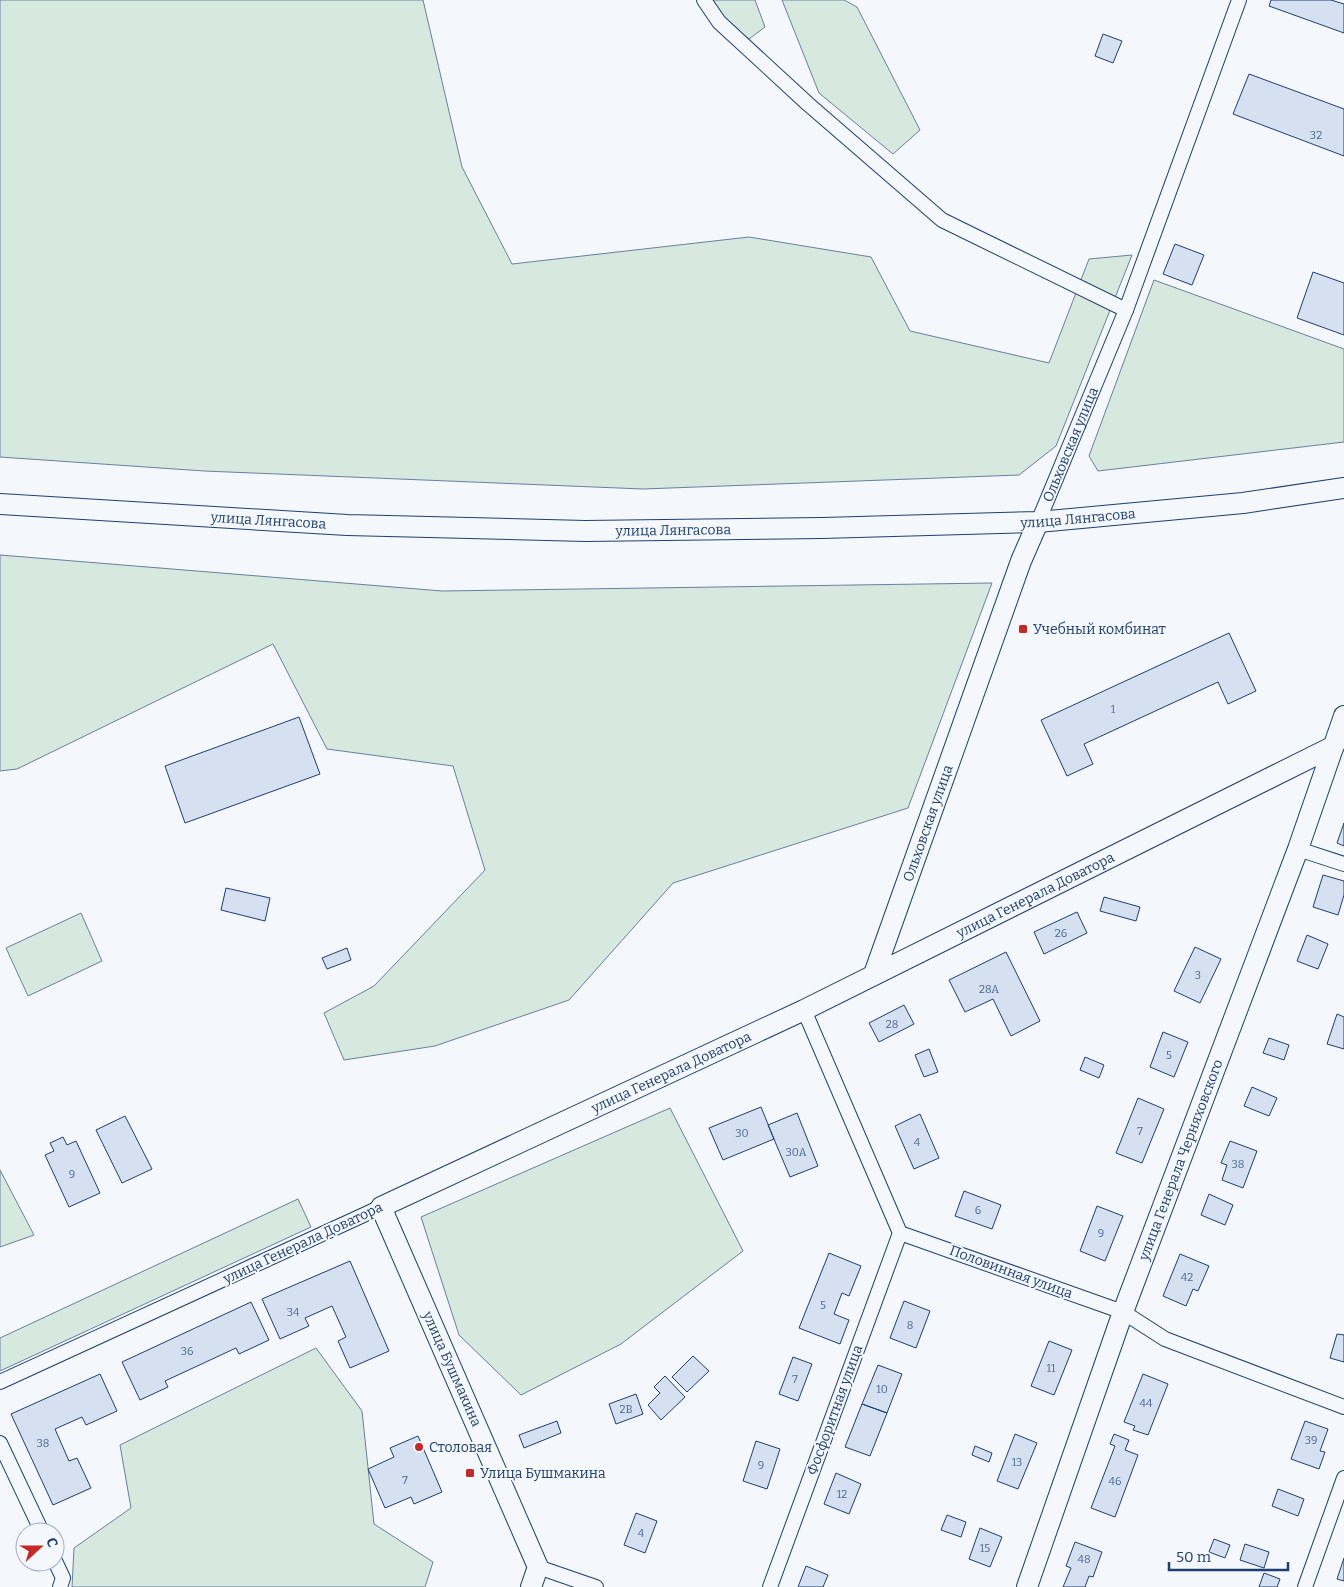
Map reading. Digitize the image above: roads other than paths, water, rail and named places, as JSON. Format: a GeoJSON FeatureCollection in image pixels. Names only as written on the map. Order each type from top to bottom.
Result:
{"type":"FeatureCollection","features":[{"type":"Feature","properties":{"kind":"street"},"geometry":{"type":"LineString","coordinates":[[704,0],[718,22],[808,104],[942,220],[1126,310]]}},
{"type":"Feature","properties":{"kind":"street","name":"Ольховская улица"},"geometry":{"type":"LineString","coordinates":[[874,974],[1021,560],[1126,310],[1239,0]]}},
{"type":"Feature","properties":{"kind":"street","name":"улица Лянгасова"},"geometry":{"type":"LineString","coordinates":[[0,504],[347,525],[585,531],[822,528],[1038,522],[1243,503],[1344,488]]}},
{"type":"Feature","properties":{"kind":"street","name":"улица Генерала Черняховского"},"geometry":{"type":"LineString","coordinates":[[1027,1587],[1123,1312],[1339,742],[1344,716]]}},
{"type":"Feature","properties":{"kind":"street","name":"улица Генерала Доватора"},"geometry":{"type":"LineString","coordinates":[[0,1382],[804,1010],[1339,742]]}},
{"type":"Feature","properties":{"kind":"street"},"geometry":{"type":"LineString","coordinates":[[1298,848],[1344,864]]}},
{"type":"Feature","properties":{"kind":"street"},"geometry":{"type":"LineString","coordinates":[[804,1010],[900,1233]]}},
{"type":"Feature","properties":{"kind":"street","name":"улица Бушмакина"},"geometry":{"type":"LineString","coordinates":[[381,1207],[538,1567]]}},
{"type":"Feature","properties":{"kind":"street","name":"Половинная улица"},"geometry":{"type":"LineString","coordinates":[[900,1233],[1123,1312],[1165,1339],[1344,1407]]}},
{"type":"Feature","properties":{"kind":"street","name":"Фосфоритная улица"},"geometry":{"type":"LineString","coordinates":[[770,1587],[900,1233]]}},
{"type":"Feature","properties":{"kind":"street"},"geometry":{"type":"LineString","coordinates":[[0,1443],[37,1522]]}},
{"type":"Feature","properties":{"kind":"street"},"geometry":{"type":"LineString","coordinates":[[1305,1587],[1344,1478]]}},
{"type":"Feature","properties":{"kind":"street"},"geometry":{"type":"LineString","coordinates":[[531,1587],[538,1567],[596,1587]]}},
{"type":"Feature","properties":{"kind":"street"},"geometry":{"type":"LineString","coordinates":[[60,1572],[63,1578],[60,1587]]}},
{"type":"Feature","properties":{"kind":"place","name":"Учебный комбинат"},"geometry":{"type":"Point","coordinates":[1023,629]}},
{"type":"Feature","properties":{"kind":"place","name":"Столовая"},"geometry":{"type":"Point","coordinates":[419,1447]}},
{"type":"Feature","properties":{"kind":"place","name":"Улица Бушмакина"},"geometry":{"type":"Point","coordinates":[470,1473]}}]}
